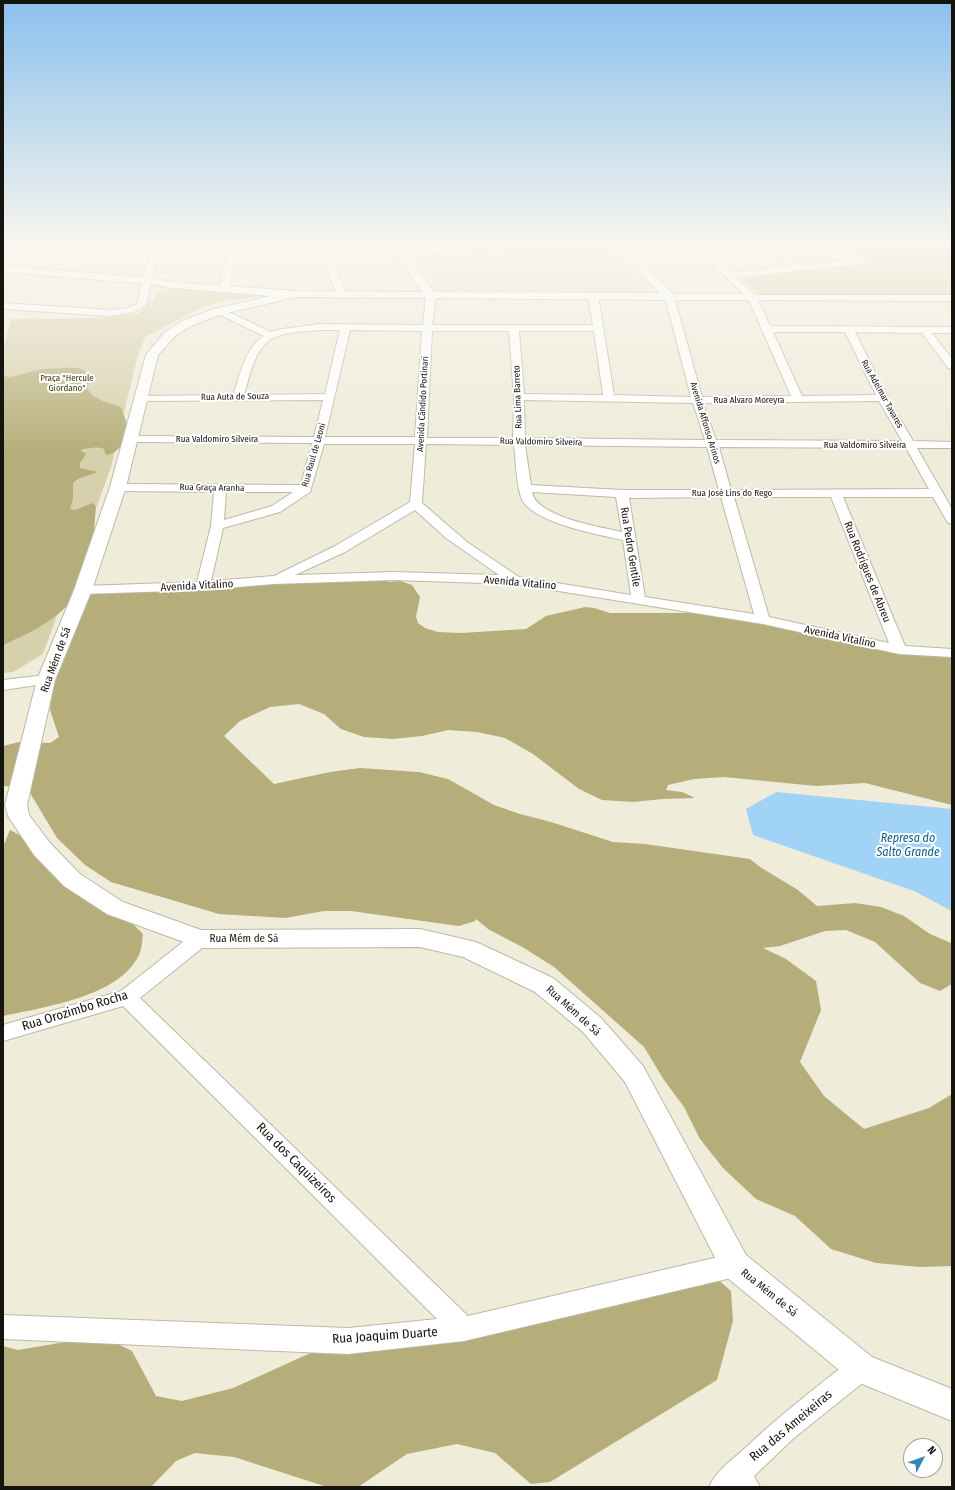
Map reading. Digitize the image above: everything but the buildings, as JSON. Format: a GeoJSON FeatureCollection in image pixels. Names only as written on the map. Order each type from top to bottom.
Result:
{"type":"FeatureCollection","features":[{"type":"Feature","properties":{"kind":"street","name":"Rua Mém de Sá"},"geometry":{"type":"LineString","coordinates":[[212,314],[195,320],[174,331],[160,343],[152,355],[118,487],[83,590],[46,680],[10,806],[19,816],[42,849],[72,880],[115,908],[200,939],[420,938],[468,949],[544,985],[592,1025],[634,1074],[735,1265],[861,1368],[952,1405]]}},
{"type":"Feature","properties":{"kind":"street"},"geometry":{"type":"LineString","coordinates":[[224,314],[271,336]]}},
{"type":"Feature","properties":{"kind":"street","name":"Avenida Cândido Portinari"},"geometry":{"type":"LineString","coordinates":[[416,504],[422,440],[429,314]]}},
{"type":"Feature","properties":{"kind":"street"},"geometry":{"type":"LineString","coordinates":[[596,314],[609,399]]}},
{"type":"Feature","properties":{"kind":"street","name":"Avenida Affonso Arinos"},"geometry":{"type":"LineString","coordinates":[[674,314],[697,400],[712,444],[763,620]]}},
{"type":"Feature","properties":{"kind":"street"},"geometry":{"type":"LineString","coordinates":[[760,314],[798,400]]}},
{"type":"Feature","properties":{"kind":"street"},"geometry":{"type":"LineString","coordinates":[[238,397],[251,357],[262,341],[282,332],[320,327],[514,329],[599,328]]}},
{"type":"Feature","properties":{"kind":"street","name":"Rua Raul de Leoni"},"geometry":{"type":"LineString","coordinates":[[217,526],[276,509],[306,489],[330,397],[346,327]]}},
{"type":"Feature","properties":{"kind":"street","name":"Rua Lima Barreto"},"geometry":{"type":"LineString","coordinates":[[514,329],[519,397],[519,441],[527,498],[534,506],[546,514],[582,527],[628,537]]}},
{"type":"Feature","properties":{"kind":"street"},"geometry":{"type":"LineString","coordinates":[[767,329],[849,331],[952,330]]}},
{"type":"Feature","properties":{"kind":"street"},"geometry":{"type":"LineString","coordinates":[[925,330],[952,366]]}},
{"type":"Feature","properties":{"kind":"street","name":"Rua Adelmar Tavares"},"geometry":{"type":"LineString","coordinates":[[849,331],[883,398],[911,445],[952,520]]}},
{"type":"Feature","properties":{"kind":"street","name":"Rua Auta de Souza"},"geometry":{"type":"LineString","coordinates":[[141,399],[330,397]]}},
{"type":"Feature","properties":{"kind":"street","name":"Rua Alvaro Moreyra"},"geometry":{"type":"LineString","coordinates":[[519,397],[697,400],[883,398]]}},
{"type":"Feature","properties":{"kind":"street","name":"Rua Valdomiro Silveira"},"geometry":{"type":"LineString","coordinates":[[131,439],[952,445]]}},
{"type":"Feature","properties":{"kind":"street","name":"Rua Graça Aranha"},"geometry":{"type":"LineString","coordinates":[[118,487],[306,489]]}},
{"type":"Feature","properties":{"kind":"street"},"geometry":{"type":"LineString","coordinates":[[203,586],[217,526],[220,488]]}},
{"type":"Feature","properties":{"kind":"street","name":"Rua José Lins do Rego"},"geometry":{"type":"LineString","coordinates":[[526,488],[622,494],[937,493]]}},
{"type":"Feature","properties":{"kind":"street","name":"Rua Pedro Gentile"},"geometry":{"type":"LineString","coordinates":[[622,494],[639,600]]}},
{"type":"Feature","properties":{"kind":"street","name":"Rua Rodrigues de Abreu"},"geometry":{"type":"LineString","coordinates":[[836,494],[898,650]]}},
{"type":"Feature","properties":{"kind":"street"},"geometry":{"type":"LineString","coordinates":[[273,580],[340,549],[416,504],[431,520],[470,551],[515,580]]}},
{"type":"Feature","properties":{"kind":"street","name":"Avenida Vitalino"},"geometry":{"type":"LineString","coordinates":[[83,590],[203,586],[273,580],[394,576],[515,580],[763,620],[898,650],[952,653]]}},
{"type":"Feature","properties":{"kind":"street"},"geometry":{"type":"LineString","coordinates":[[3,686],[46,680]]}},
{"type":"Feature","properties":{"kind":"street","name":"Rua Orozimbo Rocha"},"geometry":{"type":"LineString","coordinates":[[3,1033],[127,997],[200,939]]}},
{"type":"Feature","properties":{"kind":"street","name":"Rua dos Caquizeiros"},"geometry":{"type":"LineString","coordinates":[[127,997],[464,1329]]}},
{"type":"Feature","properties":{"kind":"street","name":"Rua Joaquim Duarte"},"geometry":{"type":"LineString","coordinates":[[3,1327],[348,1341],[464,1329],[735,1265]]}},
{"type":"Feature","properties":{"kind":"street","name":"Rua das Ameixeiras"},"geometry":{"type":"LineString","coordinates":[[734,1483],[785,1429],[861,1368]]}},
{"type":"Feature","properties":{"kind":"green space","name":"Praça \"Hercule Giordano\""},"geometry":{"type":"Polygon","coordinates":[[[138,314],[190,314],[145,337],[137,358],[111,467],[43,654],[13,672],[3,673],[3,351],[11,319],[100,318],[138,314]]]}},
{"type":"Feature","properties":{"kind":"green space"},"geometry":{"type":"Polygon","coordinates":[[[78,368],[87,373],[89,376],[88,389],[90,393],[102,401],[121,407],[127,427],[121,446],[118,450],[110,454],[106,455],[104,449],[98,448],[80,450],[86,454],[80,463],[80,468],[98,472],[78,479],[73,483],[73,499],[70,509],[75,510],[93,503],[96,507],[92,552],[81,587],[379,577],[389,582],[400,581],[412,585],[420,597],[416,617],[418,623],[425,628],[438,632],[461,633],[526,629],[546,616],[585,607],[610,613],[713,613],[860,645],[952,658],[952,805],[865,783],[816,786],[724,777],[694,779],[668,785],[666,790],[682,792],[695,798],[633,802],[602,800],[579,789],[533,754],[505,738],[477,732],[448,730],[422,736],[393,739],[364,737],[341,729],[324,714],[299,704],[270,707],[240,721],[224,736],[274,784],[330,772],[360,768],[419,772],[448,779],[494,805],[613,842],[645,844],[750,859],[760,867],[798,890],[817,906],[855,903],[881,907],[904,916],[930,934],[951,943],[952,984],[940,991],[920,983],[875,942],[846,930],[825,931],[780,946],[763,948],[786,959],[816,981],[821,1010],[800,1062],[824,1096],[864,1129],[929,1108],[952,1094],[952,1266],[920,1267],[876,1263],[831,1249],[795,1216],[756,1199],[723,1168],[700,1139],[684,1107],[664,1080],[644,1047],[554,967],[524,948],[488,929],[476,919],[475,921],[459,926],[351,911],[324,911],[285,918],[219,914],[111,882],[85,865],[57,838],[27,788],[3,786],[3,746],[19,742],[50,743],[59,737],[50,710],[54,671],[69,604],[46,623],[3,645],[3,376],[11,377],[43,369],[78,368]]]}},
{"type":"Feature","properties":{"kind":"green space"},"geometry":{"type":"Polygon","coordinates":[[[10,830],[29,840],[122,913],[143,934],[139,955],[129,969],[115,981],[79,998],[39,1009],[3,1016],[3,847],[10,830]]]}},
{"type":"Feature","properties":{"kind":"green space"},"geometry":{"type":"Polygon","coordinates":[[[714,1276],[731,1291],[733,1321],[717,1380],[550,1482],[531,1484],[495,1453],[457,1444],[407,1454],[358,1487],[327,1487],[234,1457],[195,1453],[176,1461],[151,1487],[3,1487],[3,1346],[18,1350],[101,1336],[132,1351],[156,1396],[182,1401],[233,1388],[315,1351],[714,1276]]]}},
{"type":"Feature","properties":{"kind":"water","name":"Represa do Salto Grande"},"geometry":{"type":"Polygon","coordinates":[[[776,792],[952,809],[952,911],[914,891],[753,835],[746,809],[776,792]]]}}]}
